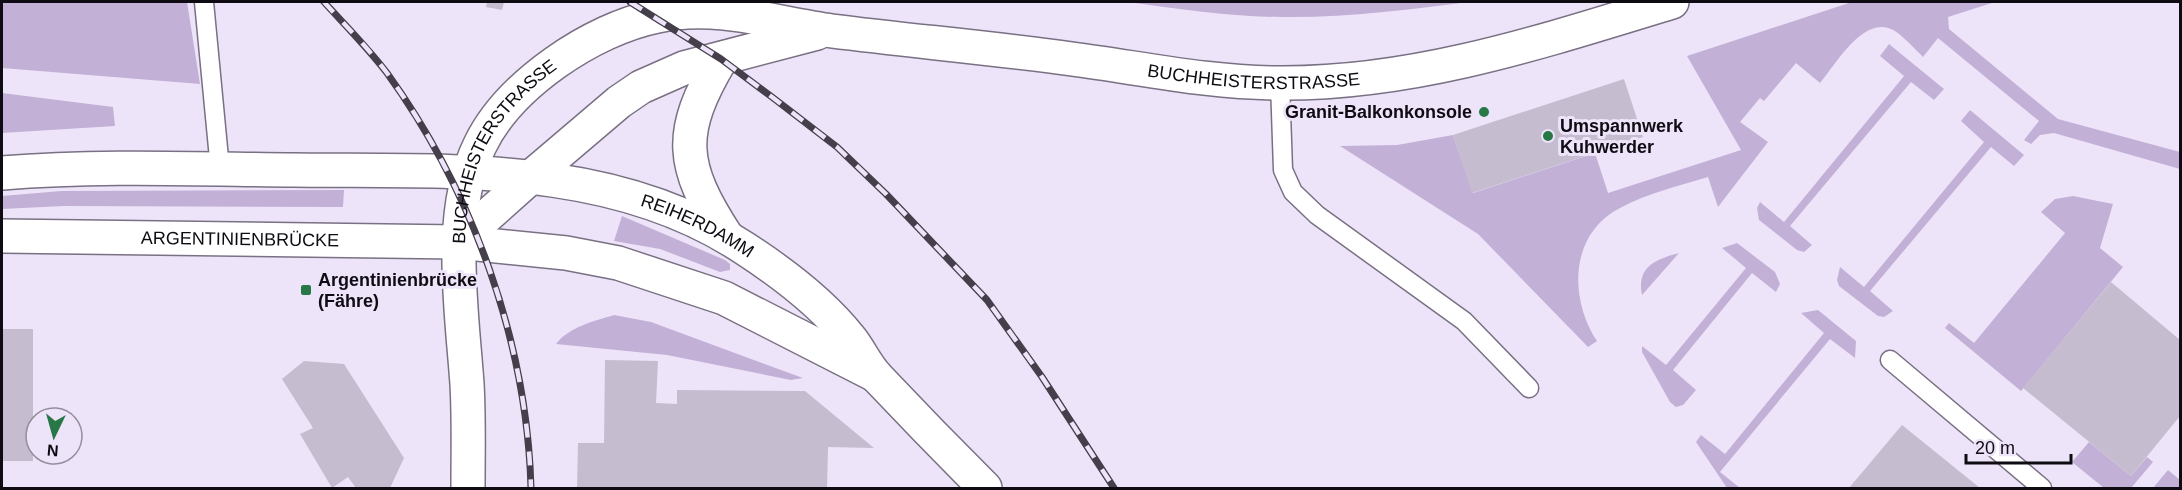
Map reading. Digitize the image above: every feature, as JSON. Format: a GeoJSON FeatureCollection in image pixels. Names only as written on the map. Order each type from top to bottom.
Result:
{"type":"FeatureCollection","features":[{"type":"Feature","properties":{"kind":"street","name":"BUCHHEISTERSTRASSE"},"geometry":{"type":"LineString","coordinates":[[469,243],[471,172],[479,146],[497,119],[540,75],[570,53],[622,27],[655,16],[721,12],[828,30],[1074,59],[1162,73],[1280,83],[1374,77],[1478,59],[1672,2]]}},
{"type":"Feature","properties":{"kind":"street","name":"BUCHHEISTERSTRASSE"},"geometry":{"type":"LineString","coordinates":[[469,243],[532,176],[619,102],[641,87],[684,69],[828,30]]}},
{"type":"Feature","properties":{"kind":"street"},"geometry":{"type":"LineString","coordinates":[[721,59],[695,109],[690,159],[708,208],[727,237]]}},
{"type":"Feature","properties":{"kind":"street"},"geometry":{"type":"LineString","coordinates":[[2,173],[94,169],[471,172]]}},
{"type":"Feature","properties":{"kind":"street","name":"REIHERDAMM"},"geometry":{"type":"LineString","coordinates":[[471,172],[532,176],[620,194],[727,237],[770,266],[817,305],[850,338],[874,374],[985,489]]}},
{"type":"Feature","properties":{"kind":"street","name":"ARGENTINIENBRÜCKE"},"geometry":{"type":"LineString","coordinates":[[2,236],[469,243]]}},
{"type":"Feature","properties":{"kind":"street"},"geometry":{"type":"LineString","coordinates":[[468,489],[469,243]]}},
{"type":"Feature","properties":{"kind":"street","name":"REIHERDAMM"},"geometry":{"type":"LineString","coordinates":[[469,243],[566,253],[660,274],[724,298],[874,374]]}},
{"type":"Feature","properties":{"kind":"lane"},"geometry":{"type":"LineString","coordinates":[[204,2],[220,169]]}},
{"type":"Feature","properties":{"kind":"lane"},"geometry":{"type":"LineString","coordinates":[[1280,83],[1283,170],[1293,192],[1317,215],[1464,321],[1529,388]]}},
{"type":"Feature","properties":{"kind":"lane"},"geometry":{"type":"LineString","coordinates":[[1890,360],[2042,489]]}},
{"type":"Feature","properties":{"kind":"shaded area"},"geometry":{"type":"Polygon","coordinates":[[[2,2],[187,2],[200,84],[2,68],[2,2]]]}},
{"type":"Feature","properties":{"kind":"shaded area"},"geometry":{"type":"Polygon","coordinates":[[[1128,2],[1469,2],[1353,15],[1263,17],[1128,2]]]}},
{"type":"Feature","properties":{"kind":"shaded area"},"geometry":{"type":"Polygon","coordinates":[[[1852,2],[1995,2],[1948,17],[1949,29],[2058,119],[2180,152],[2180,169],[2054,133],[2040,135],[2031,144],[2024,140],[2039,121],[1938,38],[1923,57],[1895,31],[1884,27],[1873,28],[1852,43],[1820,83],[1796,63],[1764,101],[1760,98],[1740,122],[1768,142],[1718,207],[1708,177],[1641,198],[1603,219],[1591,234],[1583,250],[1579,268],[1582,306],[1597,341],[1588,347],[1478,234],[1340,146],[1397,145],[1453,135],[1473,193],[1595,153],[1608,193],[1741,150],[1687,56],[1852,2]]]}},
{"type":"Feature","properties":{"kind":"shaded area"},"geometry":{"type":"Polygon","coordinates":[[[1889,44],[1944,89],[1934,100],[1911,82],[1790,226],[1812,245],[1804,252],[1797,250],[1759,220],[1757,208],[1760,202],[1784,222],[1904,76],[1880,56],[1889,44]]]}},
{"type":"Feature","properties":{"kind":"shaded area"},"geometry":{"type":"Polygon","coordinates":[[[2,93],[113,107],[115,126],[2,133],[2,93]]]}},
{"type":"Feature","properties":{"kind":"shaded area"},"geometry":{"type":"Polygon","coordinates":[[[1970,110],[2024,155],[2014,166],[1991,147],[1870,291],[1893,311],[1884,317],[1878,316],[1839,286],[1837,280],[1840,267],[1864,287],[1984,142],[1961,121],[1970,110]]]}},
{"type":"Feature","properties":{"kind":"shaded area"},"geometry":{"type":"Polygon","coordinates":[[[344,190],[343,207],[64,206],[2,209],[2,196],[61,191],[344,190]]]}},
{"type":"Feature","properties":{"kind":"shaded area"},"geometry":{"type":"Polygon","coordinates":[[[2073,196],[2113,204],[2100,248],[2123,267],[2021,391],[1945,328],[1949,323],[1974,343],[2065,233],[2041,212],[2055,199],[2073,196]]]}},
{"type":"Feature","properties":{"kind":"shaded area"},"geometry":{"type":"Polygon","coordinates":[[[622,216],[725,260],[730,264],[730,270],[720,272],[660,249],[614,241],[622,216]]]}},
{"type":"Feature","properties":{"kind":"shaded area"},"geometry":{"type":"Polygon","coordinates":[[[1737,243],[1775,272],[1780,284],[1776,292],[1752,273],[1673,370],[1696,390],[1683,405],[1676,407],[1670,402],[1642,352],[1642,346],[1666,365],[1746,268],[1722,248],[1737,243]]]}},
{"type":"Feature","properties":{"kind":"shaded area"},"geometry":{"type":"Polygon","coordinates":[[[1679,253],[1642,295],[1642,277],[1645,271],[1663,258],[1679,253]]]}},
{"type":"Feature","properties":{"kind":"shaded area"},"geometry":{"type":"Polygon","coordinates":[[[1818,310],[1856,341],[1855,358],[1830,339],[1720,472],[1740,488],[1727,488],[1696,442],[1701,435],[1725,454],[1824,333],[1801,313],[1818,310]]]}},
{"type":"Feature","properties":{"kind":"shaded area"},"geometry":{"type":"Polygon","coordinates":[[[614,315],[651,322],[803,378],[791,380],[667,355],[556,344],[575,329],[614,315]]]}},
{"type":"Feature","properties":{"kind":"shaded area"},"geometry":{"type":"Polygon","coordinates":[[[2089,442],[2131,476],[2147,457],[2153,462],[2131,488],[2104,488],[2072,462],[2089,442]]]}},
{"type":"Feature","properties":{"kind":"shaded area"},"geometry":{"type":"Polygon","coordinates":[[[2168,470],[2180,480],[2180,488],[2153,488],[2168,470]]]}},
{"type":"Feature","properties":{"kind":"building"},"geometry":{"type":"Polygon","coordinates":[[[487,2],[504,2],[502,10],[486,7],[487,2]]]}},
{"type":"Feature","properties":{"kind":"building","name":"Umspannwerk Kuhwerder"},"geometry":{"type":"Polygon","coordinates":[[[1624,79],[1643,137],[1472,193],[1453,135],[1624,79]]]}},
{"type":"Feature","properties":{"kind":"building"},"geometry":{"type":"Polygon","coordinates":[[[2111,282],[2180,340],[2180,416],[2131,476],[2023,388],[2111,282]]]}},
{"type":"Feature","properties":{"kind":"building"},"geometry":{"type":"Polygon","coordinates":[[[2,329],[33,329],[33,406],[24,406],[24,461],[2,461],[2,329]]]}},
{"type":"Feature","properties":{"kind":"building"},"geometry":{"type":"Polygon","coordinates":[[[605,360],[658,361],[656,403],[677,404],[677,390],[805,391],[874,448],[828,447],[827,488],[577,488],[578,443],[604,443],[605,360]]]}},
{"type":"Feature","properties":{"kind":"building"},"geometry":{"type":"Polygon","coordinates":[[[304,361],[344,364],[404,458],[390,488],[356,488],[348,477],[332,488],[300,434],[313,428],[282,379],[304,361]]]}},
{"type":"Feature","properties":{"kind":"building"},"geometry":{"type":"Polygon","coordinates":[[[1902,425],[1980,488],[1849,488],[1902,425]]]}},
{"type":"Feature","properties":{"kind":"railway"},"geometry":{"type":"LineString","coordinates":[[324,2],[387,73],[418,119],[469,218],[490,270],[519,378],[527,433],[531,488]]}},
{"type":"Feature","properties":{"kind":"railway"},"geometry":{"type":"LineString","coordinates":[[630,2],[721,59],[772,97],[837,147],[886,194],[987,300],[1042,377],[1114,488]]}},
{"type":"Feature","properties":{"kind":"place","name":"Granit-Balkonkonsole"},"geometry":{"type":"Point","coordinates":[1484,112]}},
{"type":"Feature","properties":{"kind":"place","name":"Umspannwerk Kuhwerder"},"geometry":{"type":"Point","coordinates":[1548,136]}},
{"type":"Feature","properties":{"kind":"place","name":"Argentinienbrücke (Fähre)"},"geometry":{"type":"Point","coordinates":[306,290]}}]}
